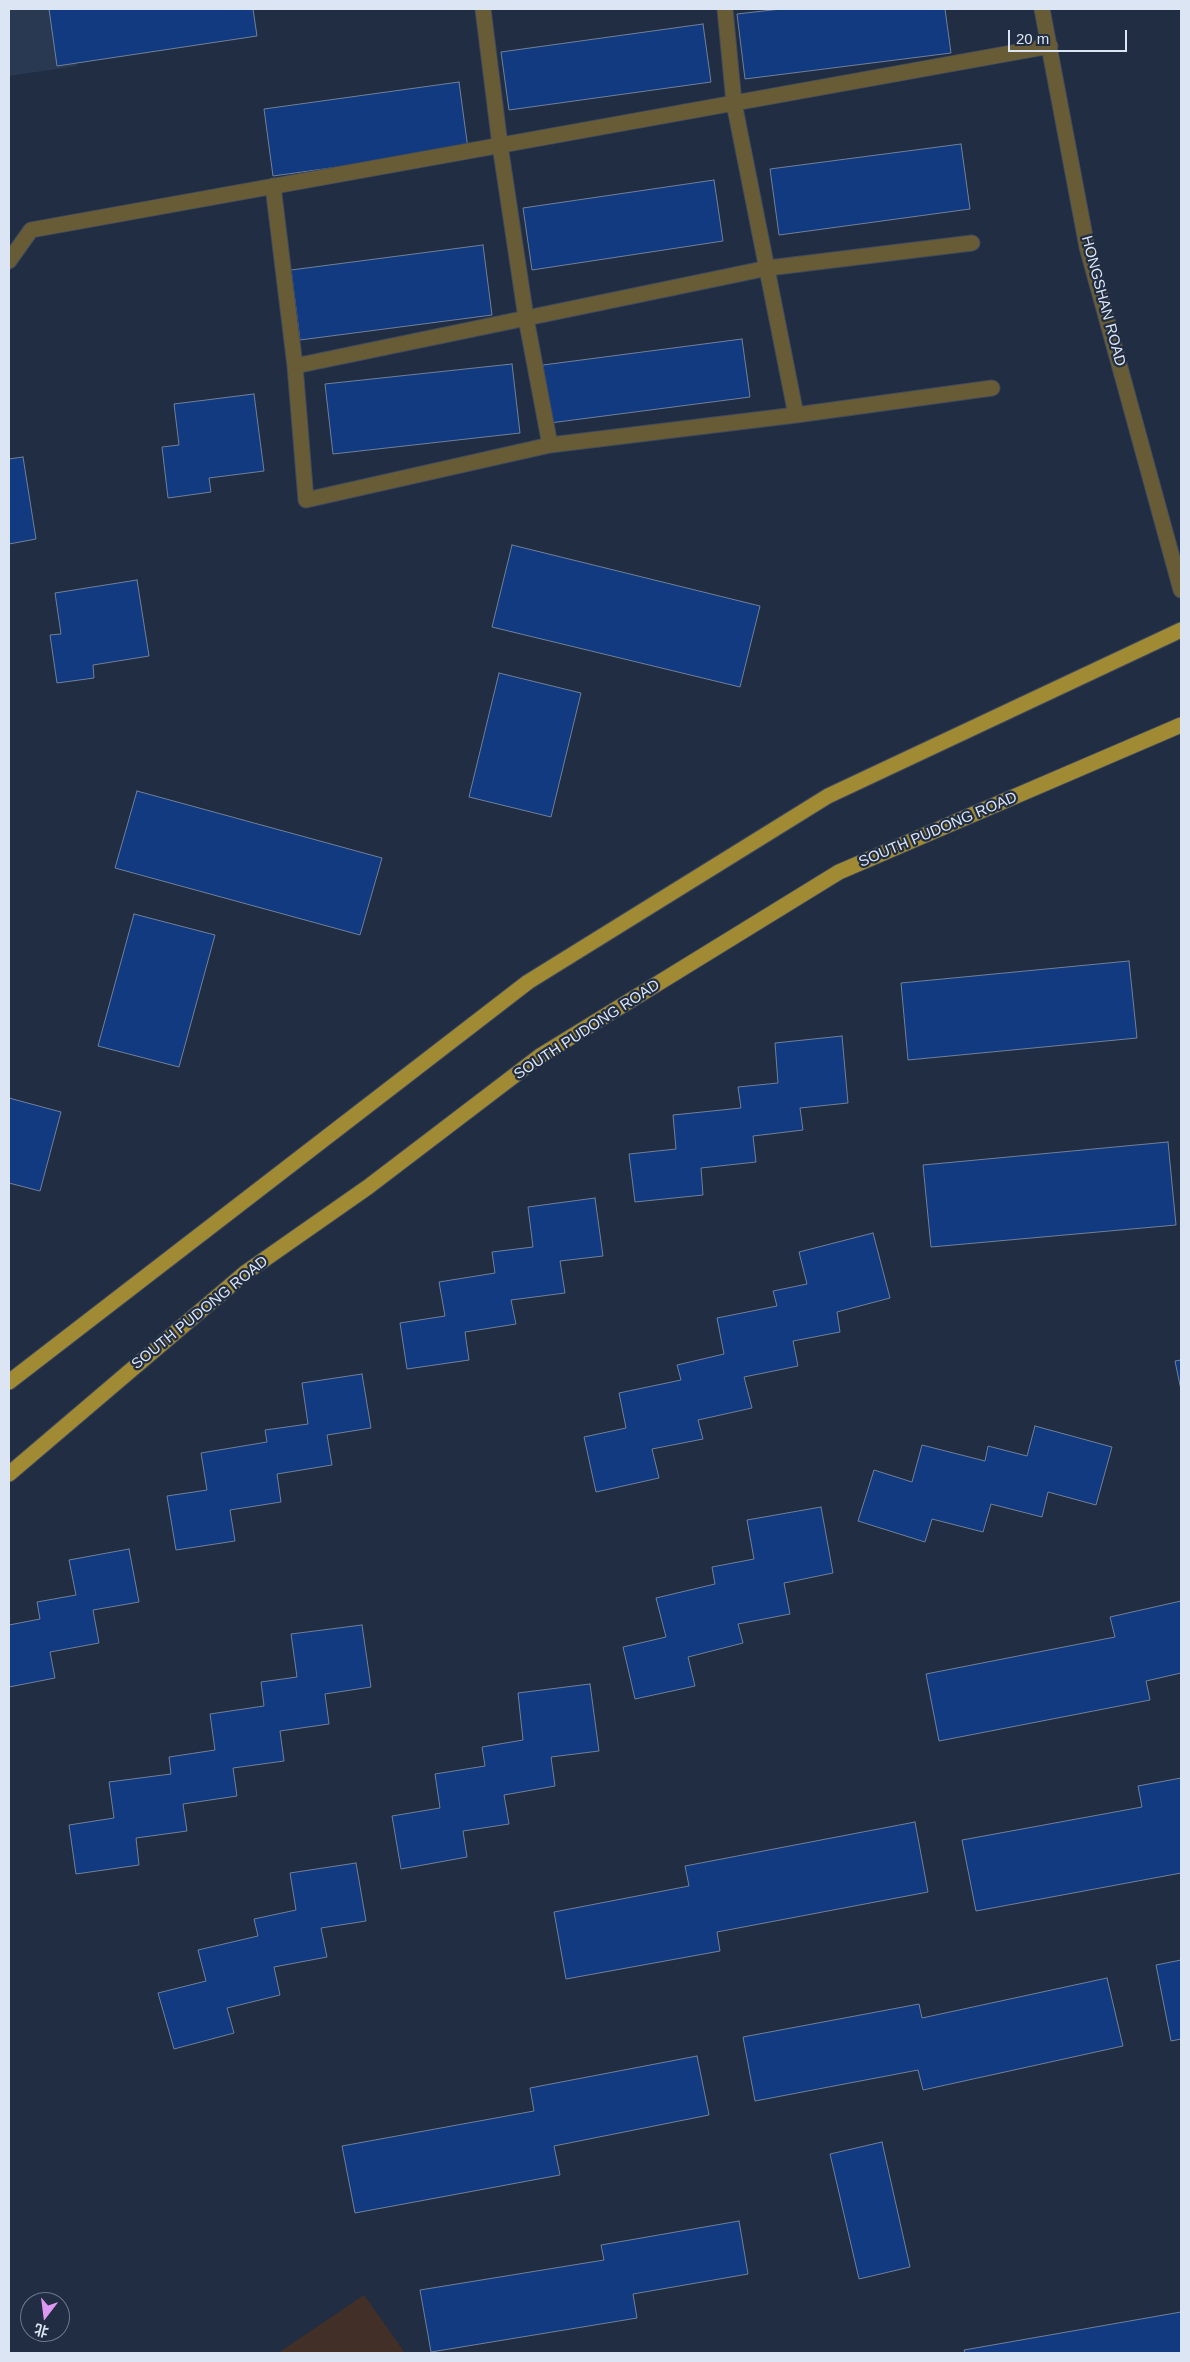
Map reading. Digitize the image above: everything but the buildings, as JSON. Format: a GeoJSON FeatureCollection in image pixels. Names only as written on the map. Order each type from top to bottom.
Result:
{"type":"FeatureCollection","features":[{"type":"Feature","properties":{"kind":"main road"},"geometry":{"type":"LineString","coordinates":[[9,1382],[528,982],[828,796],[1181,630]]}},
{"type":"Feature","properties":{"kind":"main road","name":"SOUTH PUDONG ROAD"},"geometry":{"type":"LineString","coordinates":[[9,1474],[245,1273],[368,1187],[540,1056],[839,872],[1181,725]]}},
{"type":"Feature","properties":{"kind":"street"},"geometry":{"type":"LineString","coordinates":[[483,9],[500,146],[526,318],[550,445]]}},
{"type":"Feature","properties":{"kind":"street"},"geometry":{"type":"LineString","coordinates":[[725,9],[734,103],[796,415]]}},
{"type":"Feature","properties":{"kind":"street","name":"HONGSHAN ROAD"},"geometry":{"type":"LineString","coordinates":[[1042,9],[1087,247],[1181,590]]}},
{"type":"Feature","properties":{"kind":"street"},"geometry":{"type":"LineString","coordinates":[[9,261],[30,230],[1050,46]]}},
{"type":"Feature","properties":{"kind":"street"},"geometry":{"type":"LineString","coordinates":[[273,186],[295,366],[306,500],[550,445],[796,415],[992,388]]}},
{"type":"Feature","properties":{"kind":"street"},"geometry":{"type":"LineString","coordinates":[[295,366],[768,268],[972,243]]}},
{"type":"Feature","properties":{"kind":"shaded area"},"geometry":{"type":"Polygon","coordinates":[[[9,9],[69,9],[77,66],[9,76],[9,9]]]}},
{"type":"Feature","properties":{"kind":"shaded area"},"geometry":{"type":"Polygon","coordinates":[[[364,2295],[405,2353],[278,2353],[364,2295]]]}}]}
